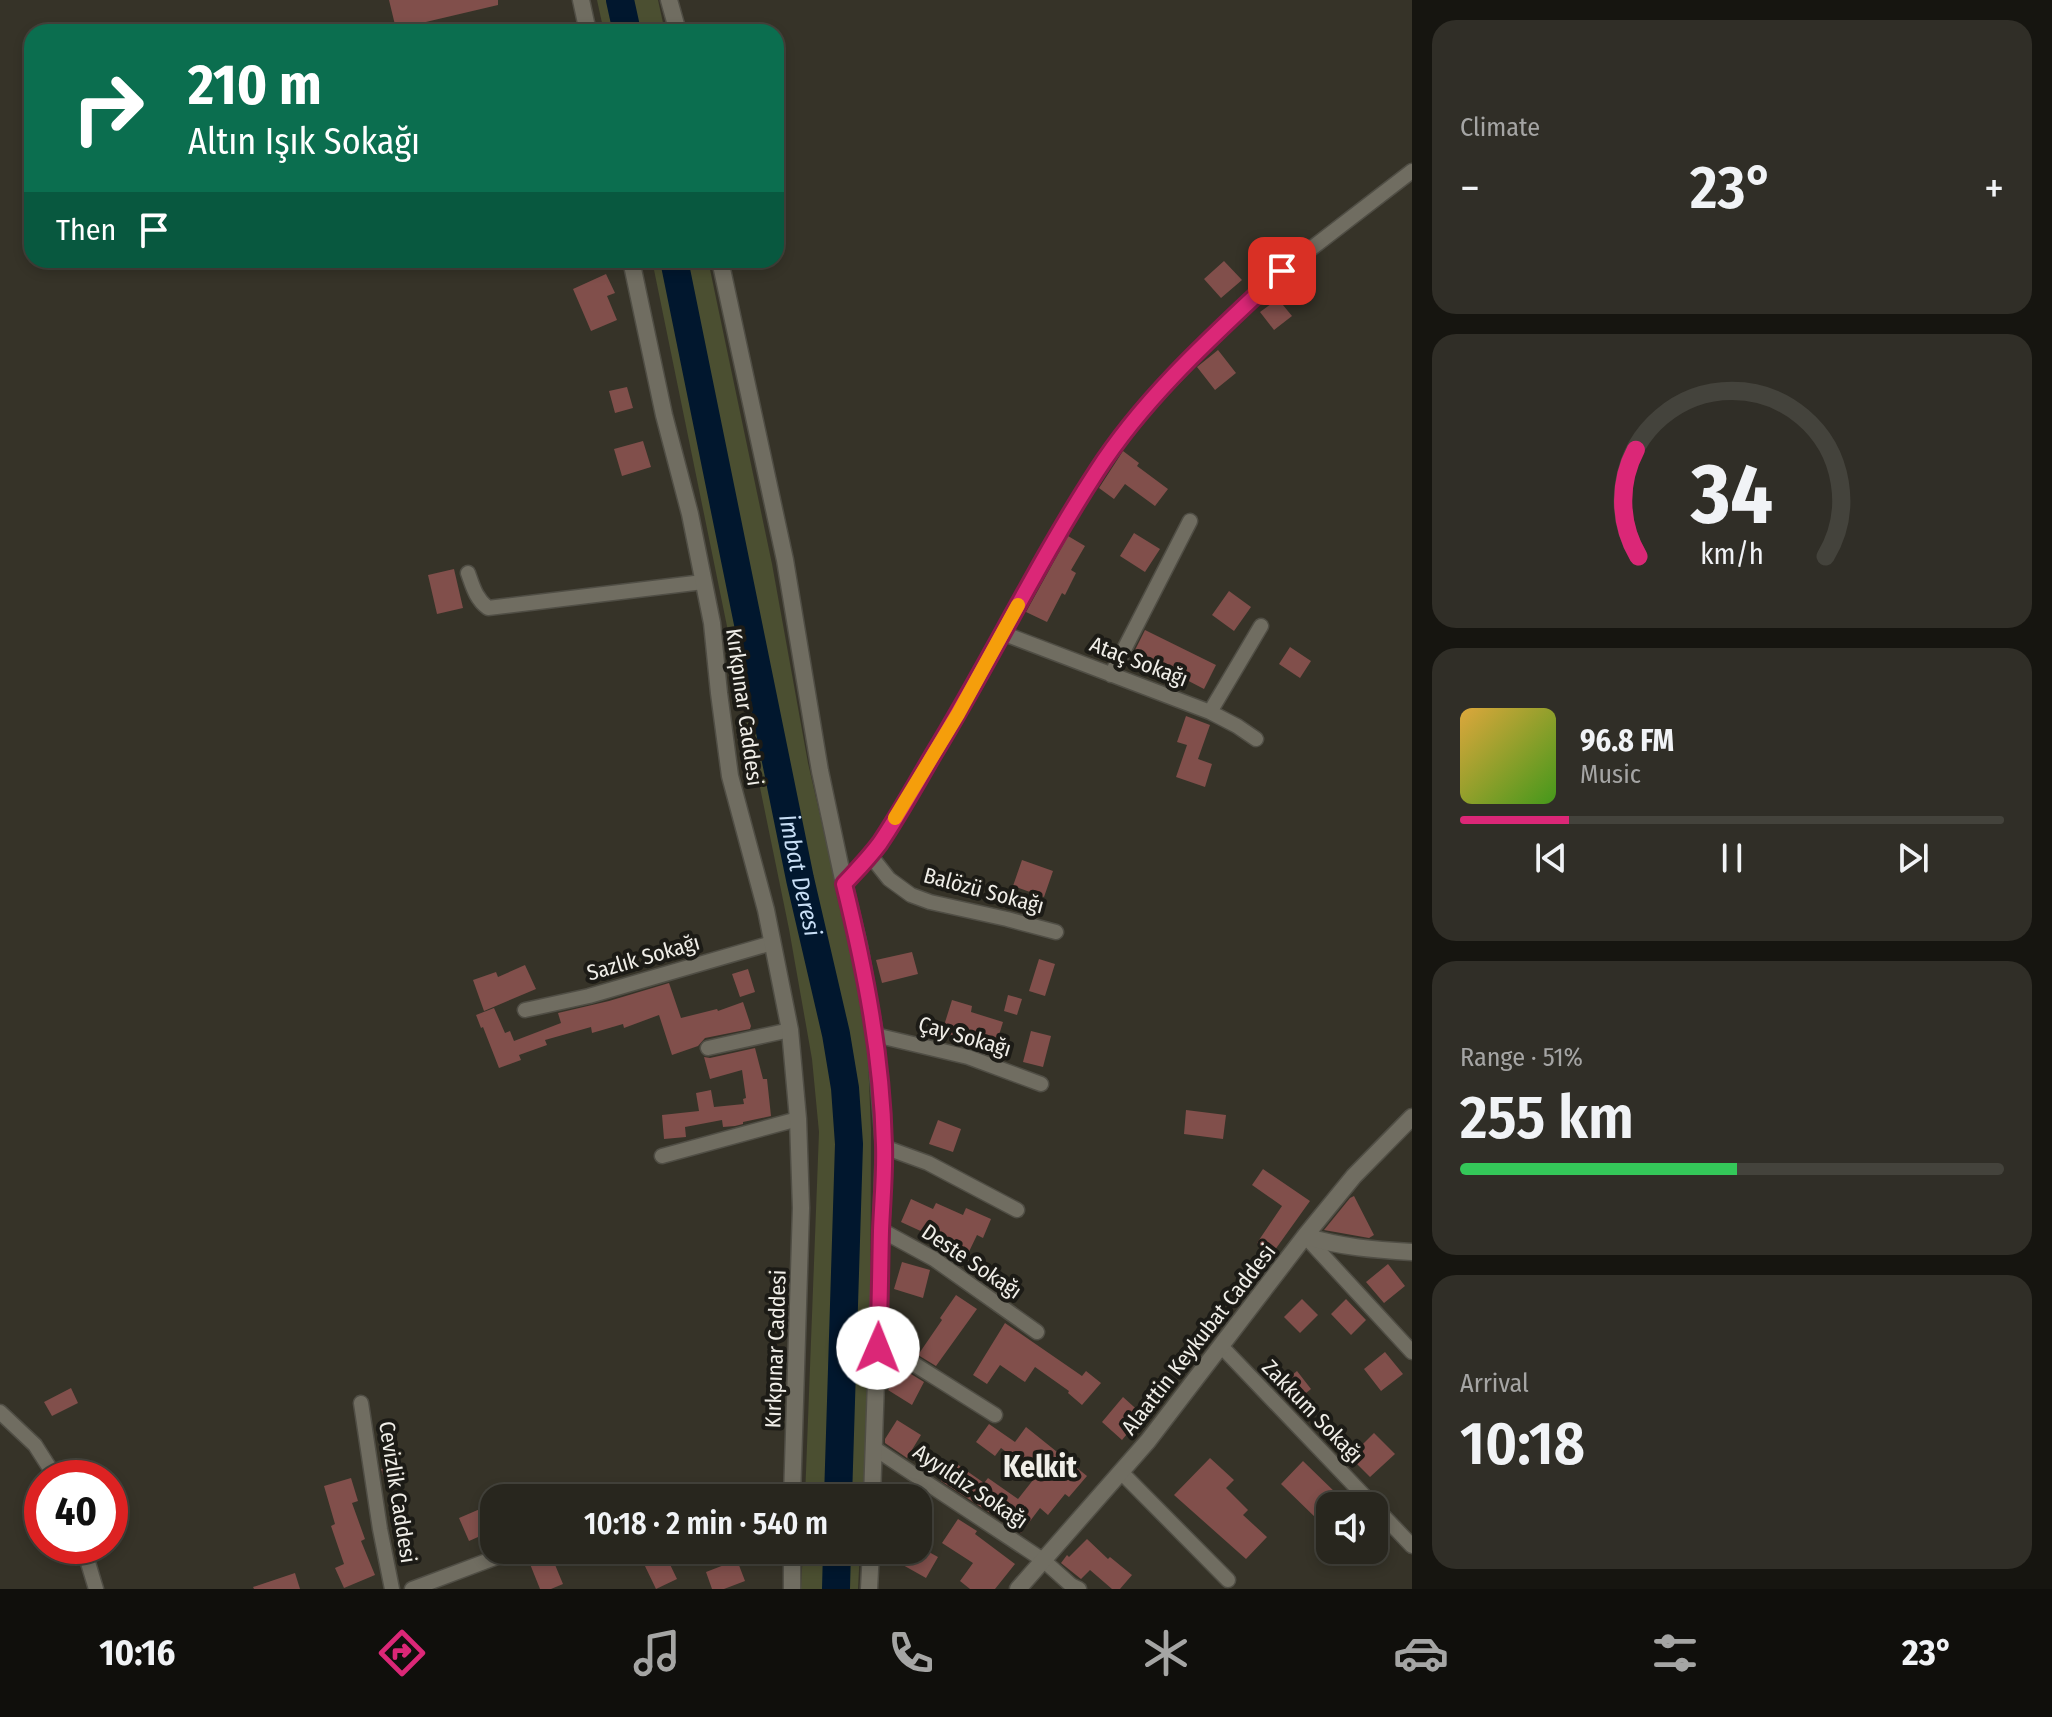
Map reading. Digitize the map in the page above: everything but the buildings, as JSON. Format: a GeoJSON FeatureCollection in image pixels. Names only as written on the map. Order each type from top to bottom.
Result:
{"type":"FeatureCollection","features":[{"type":"Feature","properties":{"kind":"street"},"geometry":{"type":"LineString","coordinates":[[581,0],[586,24]]}},
{"type":"Feature","properties":{"kind":"street"},"geometry":{"type":"LineString","coordinates":[[669,0],[676,24]]}},
{"type":"Feature","properties":{"kind":"street"},"geometry":{"type":"LineString","coordinates":[[844,884],[894,821],[958,714],[1063,525],[1119,439],[1149,403],[1282,271],[1412,171]]}},
{"type":"Feature","properties":{"kind":"street","name":"Kırkpınar Caddesi"},"geometry":{"type":"LineString","coordinates":[[633,268],[712,623],[730,776],[766,910],[790,1030],[798,1119],[801,1208],[792,1484]]}},
{"type":"Feature","properties":{"kind":"street"},"geometry":{"type":"LineString","coordinates":[[722,268],[785,560],[820,771],[859,946],[875,1035],[884,1147],[873,1484]]}},
{"type":"Feature","properties":{"kind":"street"},"geometry":{"type":"LineString","coordinates":[[1111,675],[1190,521]]}},
{"type":"Feature","properties":{"kind":"street"},"geometry":{"type":"LineString","coordinates":[[468,573],[475,594],[488,608],[703,582]]}},
{"type":"Feature","properties":{"kind":"street"},"geometry":{"type":"LineString","coordinates":[[1210,712],[1261,626]]}},
{"type":"Feature","properties":{"kind":"street","name":"Ataç Sokağı"},"geometry":{"type":"LineString","coordinates":[[1002,633],[1210,712],[1256,739]]}},
{"type":"Feature","properties":{"kind":"street","name":"Balözü Sokağı"},"geometry":{"type":"LineString","coordinates":[[870,855],[889,879],[911,895],[939,905],[1056,932]]}},
{"type":"Feature","properties":{"kind":"street","name":"Sazlık Sokağı"},"geometry":{"type":"LineString","coordinates":[[525,1010],[589,996],[772,943]]}},
{"type":"Feature","properties":{"kind":"street"},"geometry":{"type":"LineString","coordinates":[[708,1048],[790,1030]]}},
{"type":"Feature","properties":{"kind":"street","name":"Çay Sokağı"},"geometry":{"type":"LineString","coordinates":[[875,1035],[968,1057],[1041,1084]]}},
{"type":"Feature","properties":{"kind":"street","name":"Alaattin Keykubat Caddesi"},"geometry":{"type":"LineString","coordinates":[[1018,1589],[1122,1473],[1354,1176],[1412,1117]]}},
{"type":"Feature","properties":{"kind":"street"},"geometry":{"type":"LineString","coordinates":[[662,1156],[798,1119]]}},
{"type":"Feature","properties":{"kind":"street"},"geometry":{"type":"LineString","coordinates":[[884,1147],[928,1163],[1017,1210]]}},
{"type":"Feature","properties":{"kind":"street","name":"Deste Sokağı"},"geometry":{"type":"LineString","coordinates":[[881,1230],[944,1266],[1037,1332]]}},
{"type":"Feature","properties":{"kind":"street"},"geometry":{"type":"LineString","coordinates":[[1305,1236],[1355,1249],[1412,1252]]}},
{"type":"Feature","properties":{"kind":"street"},"geometry":{"type":"LineString","coordinates":[[1305,1236],[1412,1352]]}},
{"type":"Feature","properties":{"kind":"street"},"geometry":{"type":"LineString","coordinates":[[879,1342],[995,1415]]}},
{"type":"Feature","properties":{"kind":"street","name":"Zakkum Sokağı"},"geometry":{"type":"LineString","coordinates":[[1221,1346],[1361,1492]]}},
{"type":"Feature","properties":{"kind":"street","name":"Cevizlik Caddesi"},"geometry":{"type":"LineString","coordinates":[[361,1403],[392,1589]]}},
{"type":"Feature","properties":{"kind":"street"},"geometry":{"type":"LineString","coordinates":[[0,1412],[35,1445],[45,1460]]}},
{"type":"Feature","properties":{"kind":"street","name":"Ayyıldız Sokağı"},"geometry":{"type":"LineString","coordinates":[[874,1448],[1043,1560],[1079,1589]]}},
{"type":"Feature","properties":{"kind":"street"},"geometry":{"type":"LineString","coordinates":[[1122,1473],[1228,1580]]}},
{"type":"Feature","properties":{"kind":"street","name":"Zakkum Sokağı"},"geometry":{"type":"LineString","coordinates":[[1388,1520],[1412,1545]]}},
{"type":"Feature","properties":{"kind":"street"},"geometry":{"type":"LineString","coordinates":[[88,1564],[96,1589]]}},
{"type":"Feature","properties":{"kind":"street"},"geometry":{"type":"LineString","coordinates":[[412,1589],[480,1564]]}},
{"type":"Feature","properties":{"kind":"street"},"geometry":{"type":"LineString","coordinates":[[792,1564],[792,1589]]}},
{"type":"Feature","properties":{"kind":"street"},"geometry":{"type":"LineString","coordinates":[[869,1589],[870,1564]]}},
{"type":"Feature","properties":{"kind":"green space"},"geometry":{"type":"Polygon","coordinates":[[[597,0],[658,0],[663,24],[602,24],[597,0]]]}},
{"type":"Feature","properties":{"kind":"green space"},"geometry":{"type":"Polygon","coordinates":[[[654,268],[710,268],[772,564],[808,763],[856,972],[867,1035],[871,1130],[870,1370],[864,1484],[806,1484],[819,1132],[812,1059],[789,929],[654,268]]]}},
{"type":"Feature","properties":{"kind":"green space"},"geometry":{"type":"Polygon","coordinates":[[[802,1564],[859,1564],[858,1589],[801,1589],[802,1564]]]}},
{"type":"Feature","properties":{"kind":"waterway","name":"İmbat Deresi"},"geometry":{"type":"LineString","coordinates":[[620,0],[625,24]]}},
{"type":"Feature","properties":{"kind":"waterway","name":"İmbat Deresi"},"geometry":{"type":"LineString","coordinates":[[676,268],[845,1088],[849,1144],[838,1484]]}},
{"type":"Feature","properties":{"kind":"waterway","name":"İmbat Deresi"},"geometry":{"type":"LineString","coordinates":[[836,1589],[837,1564]]}},
{"type":"Feature","properties":{"kind":"slow traffic"},"geometry":{"type":"LineString","coordinates":[[895,818],[958,714],[1018,605]]}},
{"type":"Feature","properties":{"kind":"district","name":"Kelkit"},"geometry":{"type":"Point","coordinates":[1040,1467]}},
{"type":"Feature","properties":{"kind":"route"},"geometry":{"type":"LineString","coordinates":[[878,1348],[884,1147],[882,1107],[875,1035],[844,884],[879,845],[894,821],[958,714],[1063,525],[1119,439],[1197,353],[1282,271]]}}]}
